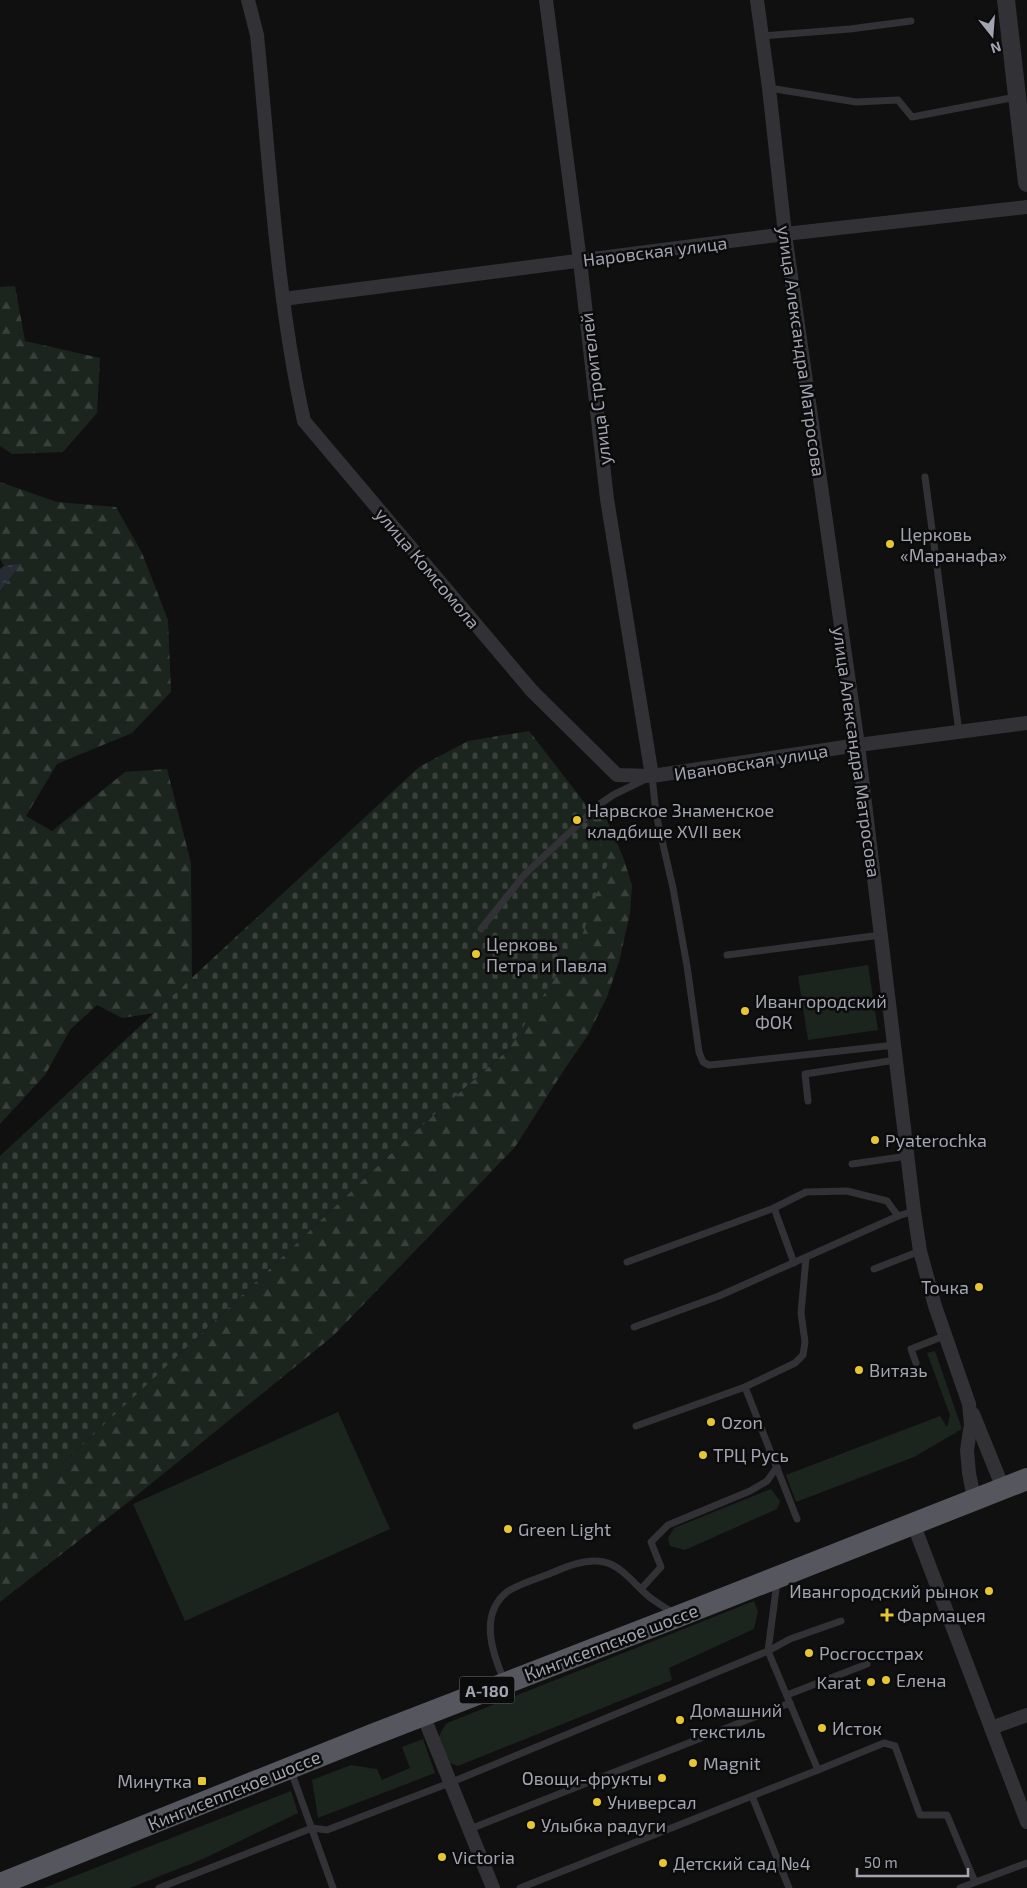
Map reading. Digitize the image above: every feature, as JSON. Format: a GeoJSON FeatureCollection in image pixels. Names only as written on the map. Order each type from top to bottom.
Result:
{"type":"FeatureCollection","features":[{"type":"Feature","properties":{"kind":"highway","name":"Кингисеппское шоссе"},"geometry":{"type":"LineString","coordinates":[[0,1884],[423,1715],[679,1616],[974,1498],[1027,1479]]}},
{"type":"Feature","properties":{"kind":"street","name":"улица Комсомола"},"geometry":{"type":"LineString","coordinates":[[248,0],[257,36],[283,299],[292,366],[304,421],[532,691],[617,775],[652,776]]}},
{"type":"Feature","properties":{"kind":"street","name":"улица Строителей"},"geometry":{"type":"LineString","coordinates":[[546,0],[580,261],[607,499],[652,776]]}},
{"type":"Feature","properties":{"kind":"street","name":"улица Александра Матросова"},"geometry":{"type":"LineString","coordinates":[[757,0],[785,234],[858,745],[914,1211],[920,1251],[944,1336],[969,1404],[971,1424],[968,1450],[969,1473],[974,1498]]}},
{"type":"Feature","properties":{"kind":"street"},"geometry":{"type":"LineString","coordinates":[[1006,0],[1027,183]]}},
{"type":"Feature","properties":{"kind":"street","name":"Наровская улица"},"geometry":{"type":"LineString","coordinates":[[283,299],[785,234],[1027,207]]}},
{"type":"Feature","properties":{"kind":"street","name":"Ивановская улица"},"geometry":{"type":"LineString","coordinates":[[652,776],[858,745],[1027,723]]}},
{"type":"Feature","properties":{"kind":"street"},"geometry":{"type":"LineString","coordinates":[[969,1404],[1002,1488]]}},
{"type":"Feature","properties":{"kind":"street"},"geometry":{"type":"LineString","coordinates":[[913,1523],[1027,1822]]}},
{"type":"Feature","properties":{"kind":"street"},"geometry":{"type":"LineString","coordinates":[[423,1715],[452,1782],[493,1888]]}},
{"type":"Feature","properties":{"kind":"street"},"geometry":{"type":"LineString","coordinates":[[991,1728],[1027,1715]]}},
{"type":"Feature","properties":{"kind":"lane"},"geometry":{"type":"LineString","coordinates":[[762,36],[850,29],[911,21]]}},
{"type":"Feature","properties":{"kind":"lane"},"geometry":{"type":"LineString","coordinates":[[769,88],[856,102],[898,100],[912,117],[1017,97]]}},
{"type":"Feature","properties":{"kind":"lane"},"geometry":{"type":"LineString","coordinates":[[925,477],[959,732]]}},
{"type":"Feature","properties":{"kind":"lane"},"geometry":{"type":"LineString","coordinates":[[481,929],[525,874],[600,804],[613,795],[652,776],[656,814],[675,898],[699,1052],[703,1062],[708,1065],[720,1064],[895,1045]]}},
{"type":"Feature","properties":{"kind":"lane"},"geometry":{"type":"LineString","coordinates":[[727,955],[881,935]]}},
{"type":"Feature","properties":{"kind":"lane"},"geometry":{"type":"LineString","coordinates":[[808,1102],[805,1074],[896,1060]]}},
{"type":"Feature","properties":{"kind":"lane"},"geometry":{"type":"LineString","coordinates":[[852,1164],[908,1156]]}},
{"type":"Feature","properties":{"kind":"lane"},"geometry":{"type":"LineString","coordinates":[[628,1262],[774,1208],[806,1192],[847,1191],[887,1200],[898,1216]]}},
{"type":"Feature","properties":{"kind":"lane"},"geometry":{"type":"LineString","coordinates":[[774,1208],[794,1263]]}},
{"type":"Feature","properties":{"kind":"lane"},"geometry":{"type":"LineString","coordinates":[[634,1327],[719,1296],[898,1216],[914,1211]]}},
{"type":"Feature","properties":{"kind":"lane"},"geometry":{"type":"LineString","coordinates":[[874,1269],[920,1251]]}},
{"type":"Feature","properties":{"kind":"lane"},"geometry":{"type":"LineString","coordinates":[[636,1426],[746,1387],[795,1363],[803,1355],[805,1342],[802,1313],[806,1258]]}},
{"type":"Feature","properties":{"kind":"lane"},"geometry":{"type":"LineString","coordinates":[[916,1363],[911,1349],[944,1336]]}},
{"type":"Feature","properties":{"kind":"lane"},"geometry":{"type":"LineString","coordinates":[[746,1387],[797,1519]]}},
{"type":"Feature","properties":{"kind":"lane"},"geometry":{"type":"LineString","coordinates":[[641,1589],[661,1567],[650,1542],[668,1525],[750,1491],[767,1481],[777,1467]]}},
{"type":"Feature","properties":{"kind":"lane"},"geometry":{"type":"LineString","coordinates":[[505,1683],[495,1659],[490,1629],[494,1604],[508,1591],[558,1570],[591,1560],[606,1562],[624,1573],[652,1599],[679,1616]]}},
{"type":"Feature","properties":{"kind":"lane"},"geometry":{"type":"LineString","coordinates":[[778,1577],[768,1651],[818,1770]]}},
{"type":"Feature","properties":{"kind":"lane"},"geometry":{"type":"LineString","coordinates":[[159,1888],[312,1828],[327,1830],[452,1782],[768,1651],[790,1639],[841,1621]]}},
{"type":"Feature","properties":{"kind":"lane"},"geometry":{"type":"LineString","coordinates":[[787,1695],[867,1664]]}},
{"type":"Feature","properties":{"kind":"lane"},"geometry":{"type":"LineString","coordinates":[[470,1829],[790,1703]]}},
{"type":"Feature","properties":{"kind":"lane"},"geometry":{"type":"LineString","coordinates":[[520,1888],[884,1743],[895,1746],[920,1815],[947,1815],[976,1882]]}},
{"type":"Feature","properties":{"kind":"lane"},"geometry":{"type":"LineString","coordinates":[[290,1768],[333,1888]]}},
{"type":"Feature","properties":{"kind":"lane"},"geometry":{"type":"LineString","coordinates":[[752,1796],[788,1888]]}},
{"type":"Feature","properties":{"kind":"lane"},"geometry":{"type":"LineString","coordinates":[[960,1888],[1027,1863]]}},
{"type":"Feature","properties":{"kind":"green space"},"geometry":{"type":"Polygon","coordinates":[[[15,286],[25,341],[100,358],[97,413],[63,452],[12,454],[0,446],[0,287],[15,286]]]}},
{"type":"Feature","properties":{"kind":"green space"},"geometry":{"type":"Polygon","coordinates":[[[0,482],[57,502],[116,507],[142,553],[168,620],[171,692],[132,733],[57,764],[26,816],[52,831],[125,772],[167,769],[191,863],[192,978],[155,1013],[122,1018],[97,1005],[70,1030],[45,1075],[0,1124],[0,593],[20,563],[4,566],[0,559],[0,482]]]}},
{"type":"Feature","properties":{"kind":"green space"},"geometry":{"type":"Polygon","coordinates":[[[529,731],[584,802],[608,863],[583,933],[509,1049],[402,1143],[0,1522],[0,1156],[419,767],[468,741],[529,731]]]}},
{"type":"Feature","properties":{"kind":"green space"},"geometry":{"type":"Polygon","coordinates":[[[600,804],[623,857],[632,885],[630,913],[619,962],[607,997],[588,1035],[515,1147],[333,1336],[131,1500],[0,1602],[0,1522],[402,1143],[509,1049],[589,815],[600,804]]]}},
{"type":"Feature","properties":{"kind":"green space"},"geometry":{"type":"Polygon","coordinates":[[[868,965],[878,1030],[808,1040],[798,976],[868,965]]]}},
{"type":"Feature","properties":{"kind":"green space"},"geometry":{"type":"Polygon","coordinates":[[[935,1351],[962,1429],[914,1457],[796,1502],[786,1475],[940,1416],[947,1427],[950,1415],[927,1353],[935,1351]]]}},
{"type":"Feature","properties":{"kind":"green space"},"geometry":{"type":"Polygon","coordinates":[[[338,1412],[390,1529],[185,1621],[133,1504],[338,1412]]]}},
{"type":"Feature","properties":{"kind":"green space"},"geometry":{"type":"Polygon","coordinates":[[[771,1489],[780,1501],[777,1509],[685,1550],[670,1546],[668,1538],[674,1528],[771,1489]]]}},
{"type":"Feature","properties":{"kind":"green space"},"geometry":{"type":"Polygon","coordinates":[[[754,1601],[758,1611],[754,1629],[669,1668],[672,1680],[458,1766],[447,1762],[439,1738],[447,1723],[754,1601]]]}},
{"type":"Feature","properties":{"kind":"green space"},"geometry":{"type":"Polygon","coordinates":[[[423,1739],[435,1773],[318,1818],[312,1780],[351,1765],[377,1769],[382,1780],[410,1768],[402,1747],[423,1739]]]}},
{"type":"Feature","properties":{"kind":"green space"},"geometry":{"type":"Polygon","coordinates":[[[291,1791],[298,1813],[203,1859],[130,1888],[44,1888],[291,1791]]]}},
{"type":"Feature","properties":{"kind":"water"},"geometry":{"type":"Polygon","coordinates":[[[21,563],[0,592],[0,569],[4,566],[21,563]]]}},
{"type":"Feature","properties":{"kind":"place","name":"Церковь «Маранафа»"},"geometry":{"type":"Point","coordinates":[890,544]}},
{"type":"Feature","properties":{"kind":"place","name":"Нарвское Знаменское кладбище XVII век"},"geometry":{"type":"Point","coordinates":[577,820]}},
{"type":"Feature","properties":{"kind":"place","name":"Церковь Петра и Павла"},"geometry":{"type":"Point","coordinates":[476,954]}},
{"type":"Feature","properties":{"kind":"place","name":"Ивангородский ФОК"},"geometry":{"type":"Point","coordinates":[745,1011]}},
{"type":"Feature","properties":{"kind":"place","name":"Pyaterochka"},"geometry":{"type":"Point","coordinates":[875,1140]}},
{"type":"Feature","properties":{"kind":"place","name":"Точка"},"geometry":{"type":"Point","coordinates":[979,1287]}},
{"type":"Feature","properties":{"kind":"place","name":"Витязь"},"geometry":{"type":"Point","coordinates":[859,1370]}},
{"type":"Feature","properties":{"kind":"place","name":"Ozon"},"geometry":{"type":"Point","coordinates":[711,1422]}},
{"type":"Feature","properties":{"kind":"place","name":"ТРЦ Русь"},"geometry":{"type":"Point","coordinates":[703,1455]}},
{"type":"Feature","properties":{"kind":"place","name":"Green Light"},"geometry":{"type":"Point","coordinates":[508,1529]}},
{"type":"Feature","properties":{"kind":"place","name":"Ивангородский рынок"},"geometry":{"type":"Point","coordinates":[989,1591]}},
{"type":"Feature","properties":{"kind":"place","name":"Фармацея"},"geometry":{"type":"Point","coordinates":[887,1615]}},
{"type":"Feature","properties":{"kind":"place","name":"Росгосстрах"},"geometry":{"type":"Point","coordinates":[809,1653]}},
{"type":"Feature","properties":{"kind":"place","name":"Елена"},"geometry":{"type":"Point","coordinates":[886,1680]}},
{"type":"Feature","properties":{"kind":"place","name":"Karat"},"geometry":{"type":"Point","coordinates":[871,1682]}},
{"type":"Feature","properties":{"kind":"place","name":"Домашний текстиль"},"geometry":{"type":"Point","coordinates":[680,1720]}},
{"type":"Feature","properties":{"kind":"place","name":"Исток"},"geometry":{"type":"Point","coordinates":[822,1728]}},
{"type":"Feature","properties":{"kind":"place","name":"Magnit"},"geometry":{"type":"Point","coordinates":[693,1763]}},
{"type":"Feature","properties":{"kind":"place","name":"Овощи-фрукты"},"geometry":{"type":"Point","coordinates":[662,1778]}},
{"type":"Feature","properties":{"kind":"place","name":"Минутка"},"geometry":{"type":"Point","coordinates":[202,1781]}},
{"type":"Feature","properties":{"kind":"place","name":"Универсал"},"geometry":{"type":"Point","coordinates":[597,1802]}},
{"type":"Feature","properties":{"kind":"place","name":"Улыбка радуги"},"geometry":{"type":"Point","coordinates":[531,1825]}},
{"type":"Feature","properties":{"kind":"place","name":"Victoria"},"geometry":{"type":"Point","coordinates":[442,1857]}},
{"type":"Feature","properties":{"kind":"place","name":"Детский сад №4"},"geometry":{"type":"Point","coordinates":[663,1863]}}]}
